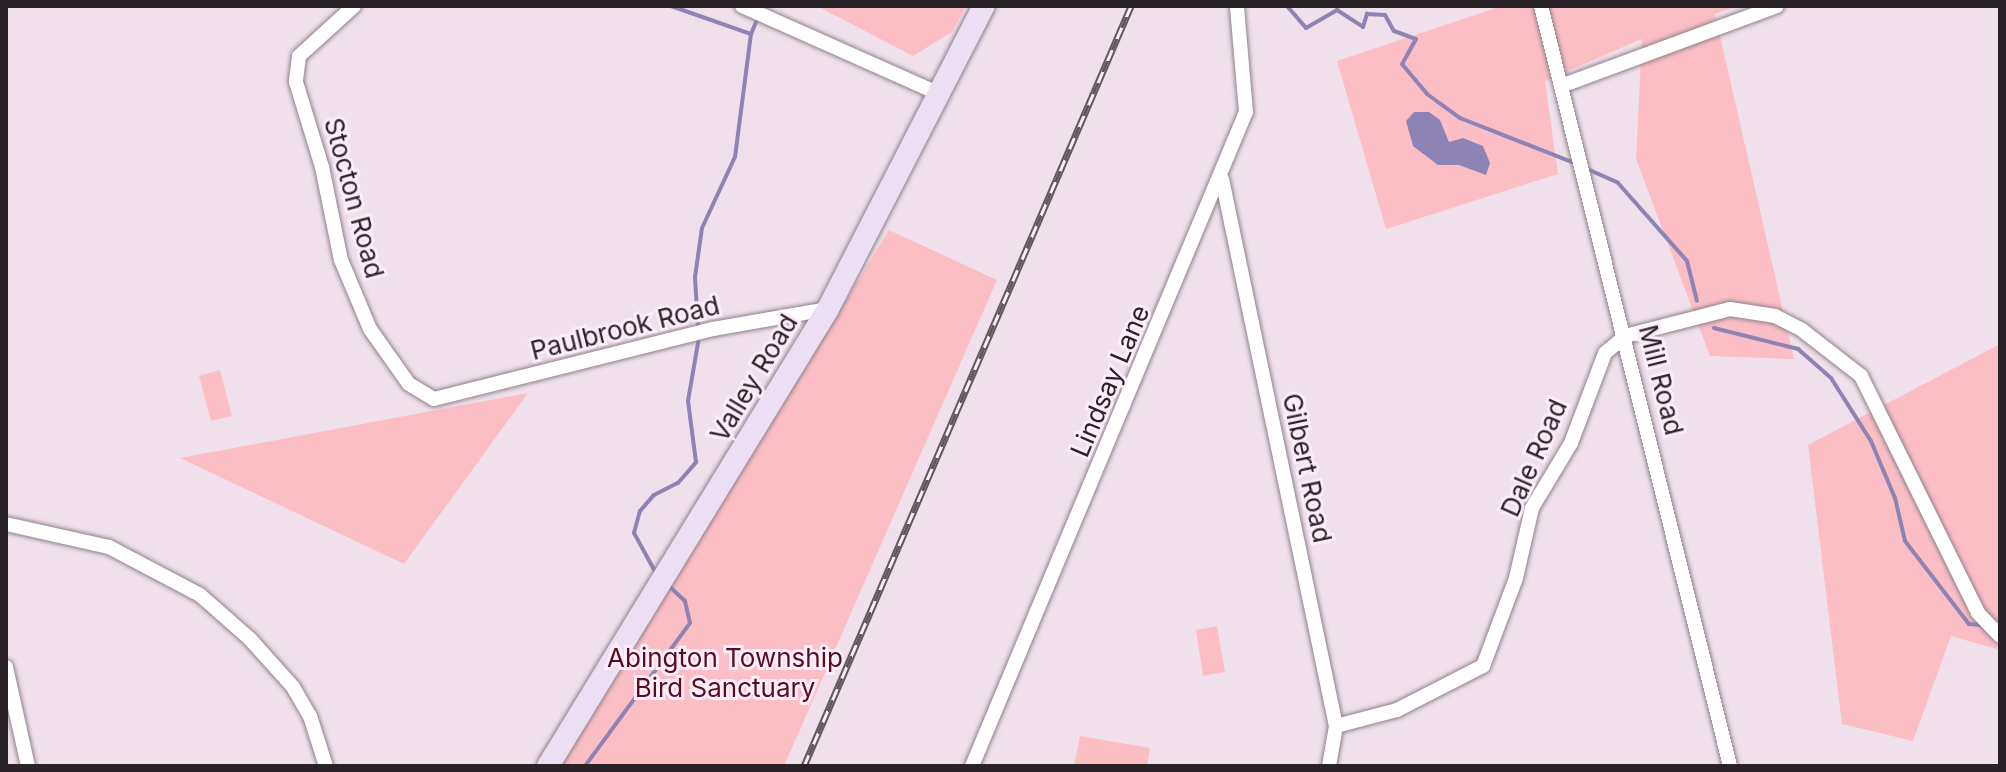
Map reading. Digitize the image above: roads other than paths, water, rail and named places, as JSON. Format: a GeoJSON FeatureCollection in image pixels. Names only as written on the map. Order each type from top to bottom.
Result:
{"type":"FeatureCollection","features":[{"type":"Feature","properties":{"kind":"main road","name":"Valley Road"},"geometry":{"type":"LineString","coordinates":[[548,766],[674,567],[828,309],[984,6]]}},
{"type":"Feature","properties":{"kind":"street","name":"Stocton Road"},"geometry":{"type":"LineString","coordinates":[[354,6],[299,56],[296,82],[322,167],[341,260],[370,329],[409,384],[434,399]]}},
{"type":"Feature","properties":{"kind":"street"},"geometry":{"type":"LineString","coordinates":[[742,6],[937,93]]}},
{"type":"Feature","properties":{"kind":"street","name":"Lindsay Lane"},"geometry":{"type":"LineString","coordinates":[[972,766],[1222,179],[1246,112],[1237,6]]}},
{"type":"Feature","properties":{"kind":"street","name":"Mill Road"},"geometry":{"type":"LineString","coordinates":[[1541,6],[1730,766]]}},
{"type":"Feature","properties":{"kind":"street"},"geometry":{"type":"LineString","coordinates":[[1561,86],[1777,6]]}},
{"type":"Feature","properties":{"kind":"street","name":"Gilbert Road"},"geometry":{"type":"LineString","coordinates":[[1222,179],[1336,726],[1329,766]]}},
{"type":"Feature","properties":{"kind":"street","name":"Paulbrook Road"},"geometry":{"type":"LineString","coordinates":[[434,399],[713,329],[828,309]]}},
{"type":"Feature","properties":{"kind":"street"},"geometry":{"type":"LineString","coordinates":[[1625,336],[1730,309],[1775,316],[1831,348],[1861,376],[1978,613],[2000,636]]}},
{"type":"Feature","properties":{"kind":"street","name":"Dale Road"},"geometry":{"type":"LineString","coordinates":[[1336,726],[1397,710],[1483,666],[1516,578],[1532,508],[1571,443],[1605,353],[1625,336]]}},
{"type":"Feature","properties":{"kind":"street"},"geometry":{"type":"LineString","coordinates":[[6,524],[109,547],[200,595],[242,631],[293,687],[310,716],[326,766]]}},
{"type":"Feature","properties":{"kind":"street"},"geometry":{"type":"LineString","coordinates":[[6,667],[28,766]]}},
{"type":"Feature","properties":{"kind":"waterway"},"geometry":{"type":"LineString","coordinates":[[671,6],[751,34]]}},
{"type":"Feature","properties":{"kind":"waterway"},"geometry":{"type":"LineString","coordinates":[[698,328],[695,277],[702,228],[735,157],[751,34],[763,6]]}},
{"type":"Feature","properties":{"kind":"waterway"},"geometry":{"type":"LineString","coordinates":[[1287,6],[1306,28],[1337,10],[1363,27],[1367,14],[1385,15],[1394,31],[1416,39],[1402,64],[1427,94],[1460,118],[1577,164]]}},
{"type":"Feature","properties":{"kind":"waterway"},"geometry":{"type":"LineString","coordinates":[[1585,168],[1618,183],[1687,261],[1697,301]]}},
{"type":"Feature","properties":{"kind":"waterway"},"geometry":{"type":"LineString","coordinates":[[1714,328],[1798,349],[1831,378],[1871,441],[1895,498],[1905,541],[1969,624],[1982,625]]}},
{"type":"Feature","properties":{"kind":"waterway"},"geometry":{"type":"LineString","coordinates":[[657,575],[634,533],[640,511],[654,495],[678,483],[696,462],[688,401],[699,337]]}},
{"type":"Feature","properties":{"kind":"waterway"},"geometry":{"type":"LineString","coordinates":[[585,766],[690,623],[685,601],[667,584]]}},
{"type":"Feature","properties":{"kind":"railway"},"geometry":{"type":"LineString","coordinates":[[804,766],[1131,6]]}},
{"type":"Feature","properties":{"kind":"park label","name":"Abington Township Bird Sanctuary"},"geometry":{"type":"Point","coordinates":[725,673]}}]}
